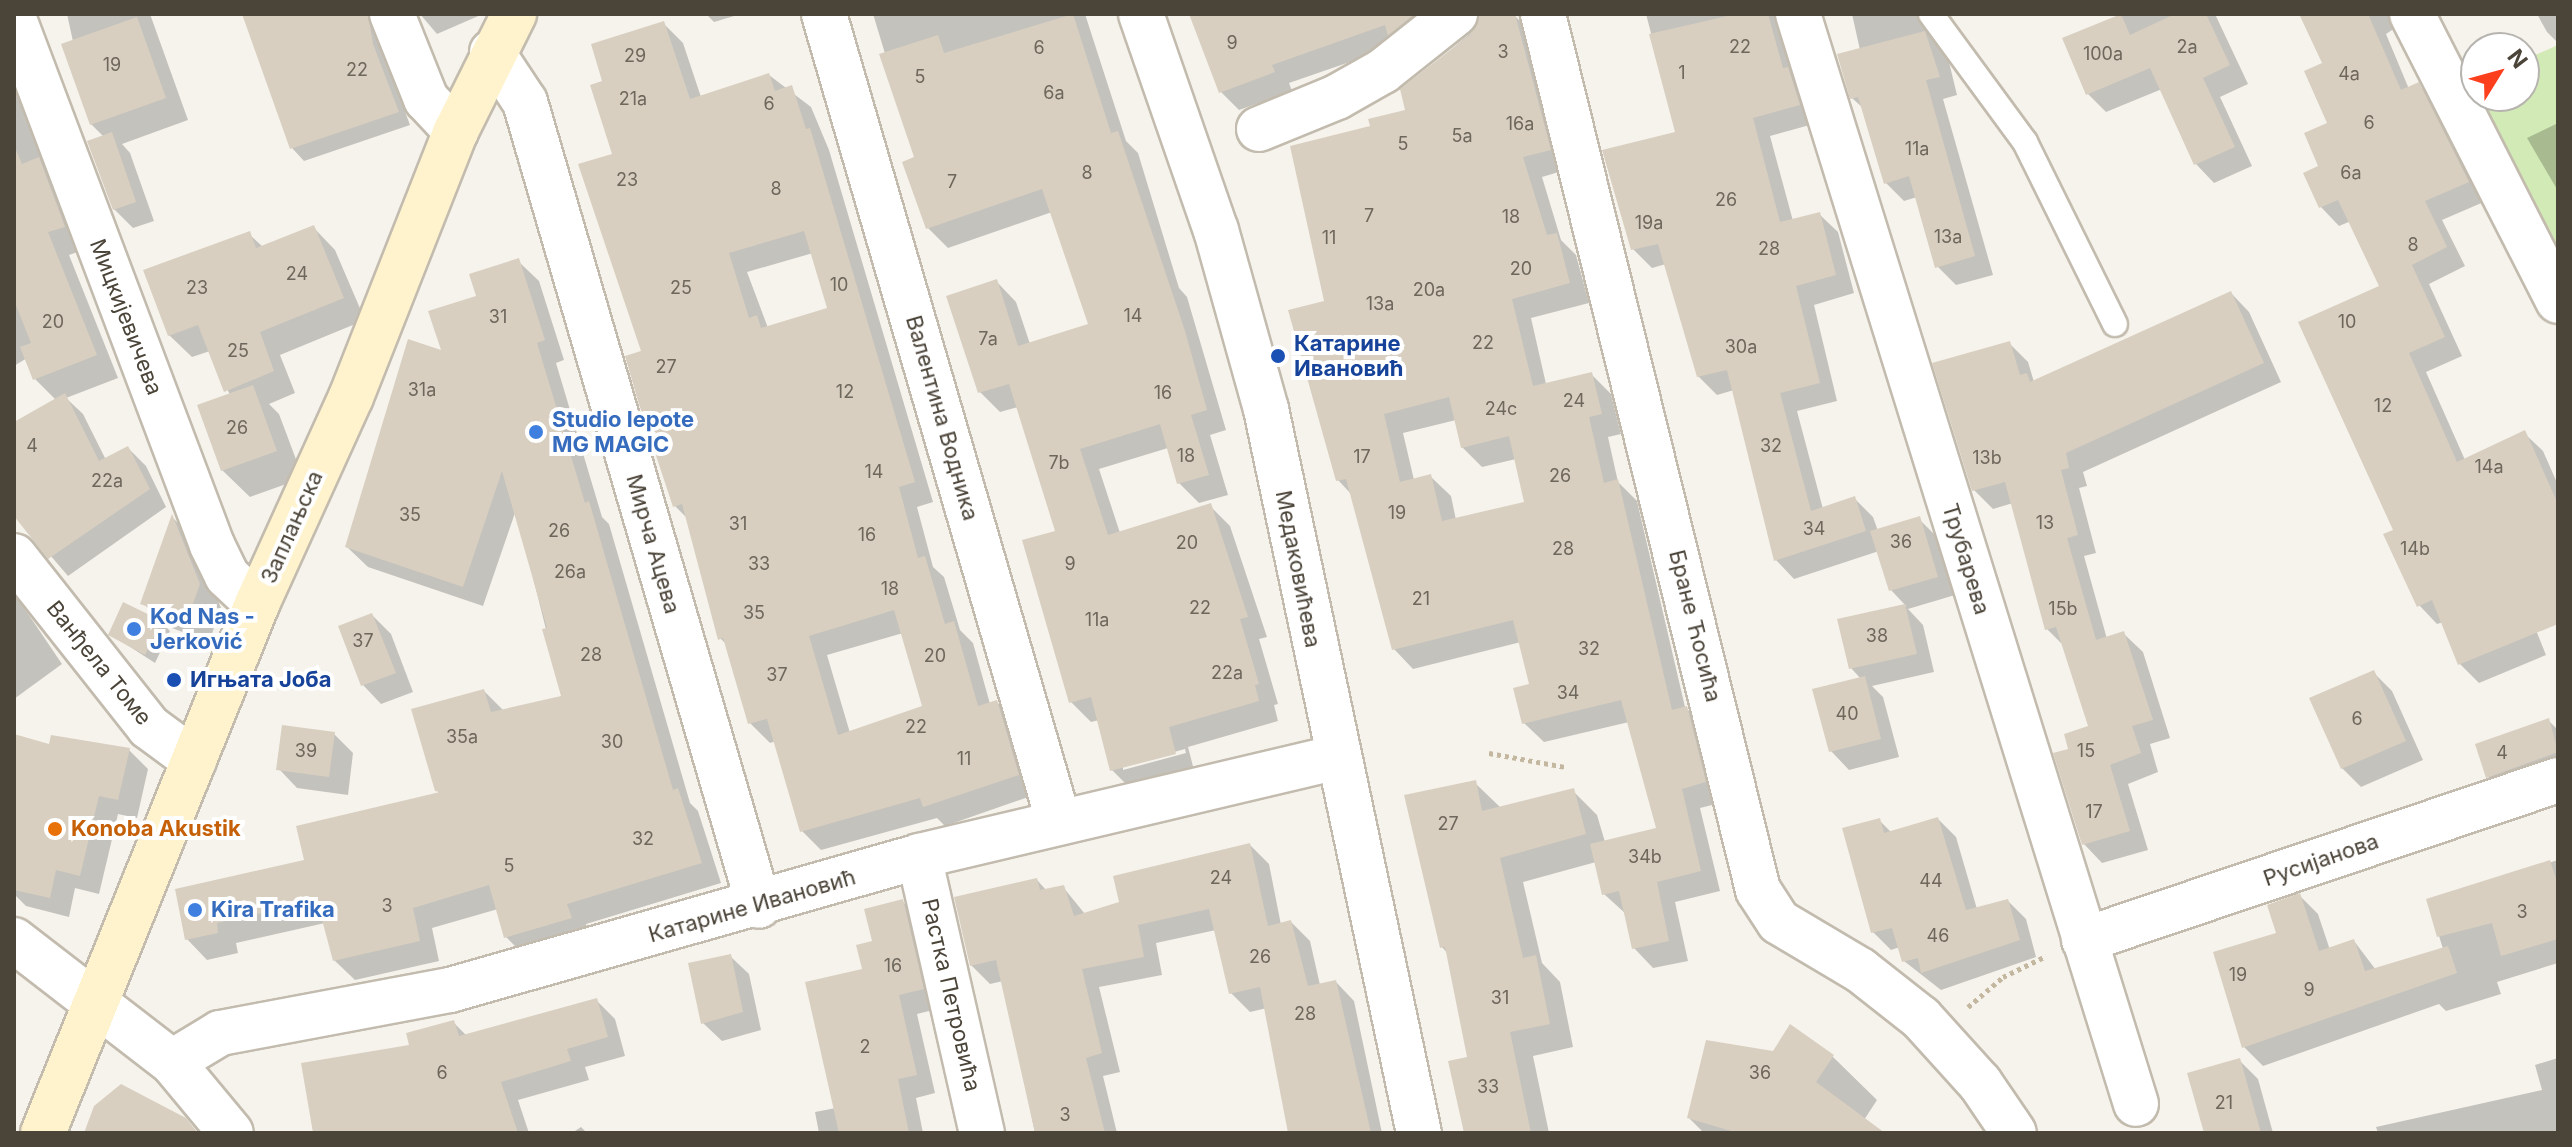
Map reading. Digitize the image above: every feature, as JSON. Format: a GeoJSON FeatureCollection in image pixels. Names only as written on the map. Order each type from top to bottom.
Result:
{"type":"FeatureCollection","features":[{"type":"Feature","properties":{"kind":"main road","name":"Заплањска"},"geometry":{"type":"LineString","coordinates":[[43,1133],[257,604],[351,397],[456,131],[492,52],[514,14]]}},
{"type":"Feature","properties":{"kind":"street"},"geometry":{"type":"LineString","coordinates":[[392,14],[426,99],[456,131]]}},
{"type":"Feature","properties":{"kind":"street","name":"Валентина Водника"},"geometry":{"type":"LineString","coordinates":[[824,14],[1059,823]]}},
{"type":"Feature","properties":{"kind":"street","name":"Медаковићева"},"geometry":{"type":"LineString","coordinates":[[1141,14],[1192,153],[1244,326],[1419,1133]]}},
{"type":"Feature","properties":{"kind":"street"},"geometry":{"type":"LineString","coordinates":[[1259,129],[1337,97],[1383,71],[1455,14]]}},
{"type":"Feature","properties":{"kind":"street","name":"Бране Ћосића"},"geometry":{"type":"LineString","coordinates":[[1543,14],[1758,890],[1779,922],[1860,970],[1941,1038],[2014,1133]]}},
{"type":"Feature","properties":{"kind":"street","name":"Трубарева"},"geometry":{"type":"LineString","coordinates":[[1798,14],[2136,1104]]}},
{"type":"Feature","properties":{"kind":"street"},"geometry":{"type":"LineString","coordinates":[[2412,14],[2558,301]]}},
{"type":"Feature","properties":{"kind":"street","name":"Мицкијевичева"},"geometry":{"type":"LineString","coordinates":[[14,19],[212,545],[227,576],[257,604]]}},
{"type":"Feature","properties":{"kind":"street","name":"Мирча Ацева"},"geometry":{"type":"LineString","coordinates":[[492,52],[525,102],[759,906]]}},
{"type":"Feature","properties":{"kind":"street","name":"Ванђела Томе"},"geometry":{"type":"LineString","coordinates":[[14,556],[149,727],[194,760]]}},
{"type":"Feature","properties":{"kind":"street","name":"Катарине Ивановић"},"geometry":{"type":"LineString","coordinates":[[172,1062],[220,1033],[450,990],[759,906],[919,856],[1338,757]]}},
{"type":"Feature","properties":{"kind":"street","name":"Русијанова"},"geometry":{"type":"LineString","coordinates":[[2084,940],[2558,780]]}},
{"type":"Feature","properties":{"kind":"street","name":"Растка Петровића"},"geometry":{"type":"LineString","coordinates":[[919,856],[982,1133]]}},
{"type":"Feature","properties":{"kind":"street"},"geometry":{"type":"LineString","coordinates":[[14,940],[172,1062],[231,1133]]}},
{"type":"Feature","properties":{"kind":"lane"},"geometry":{"type":"LineString","coordinates":[[1931,14],[2025,142],[2115,324]]}},
{"type":"Feature","properties":{"kind":"path"},"geometry":{"type":"LineString","coordinates":[[1489,753],[1565,767]]}},
{"type":"Feature","properties":{"kind":"path"},"geometry":{"type":"LineString","coordinates":[[1941,1038],[1976,997],[2003,977],[2084,940]]}},
{"type":"Feature","properties":{"kind":"green space"},"geometry":{"type":"Polygon","coordinates":[[[2558,45],[2558,300],[2463,112],[2540,112],[2540,53],[2558,45]]]}},
{"type":"Feature","properties":{"kind":"green space"},"geometry":{"type":"Polygon","coordinates":[[[2460,87],[2460,107],[2452,91],[2460,87]]]}},
{"type":"Feature","properties":{"kind":"building"},"geometry":{"type":"Polygon","coordinates":[[[242,14],[368,14],[373,44],[399,112],[290,149],[242,14]]]}},
{"type":"Feature","properties":{"kind":"building"},"geometry":{"type":"Polygon","coordinates":[[[1073,14],[1111,133],[1118,131],[1185,331],[1207,410],[1191,415],[1209,475],[1177,484],[1160,424],[1080,449],[1108,535],[1211,503],[1248,617],[1240,619],[1259,684],[1255,685],[1259,701],[1169,727],[1176,754],[1110,771],[1091,697],[1069,703],[1022,540],[1055,531],[1009,384],[978,393],[946,296],[997,279],[1018,346],[1088,324],[1042,189],[926,229],[902,162],[914,157],[879,54],[938,35],[944,53],[1073,14]]]}},
{"type":"Feature","properties":{"kind":"building"},"geometry":{"type":"Polygon","coordinates":[[[1189,14],[1415,14],[1388,36],[1385,25],[1272,65],[1275,72],[1219,93],[1189,14]]]}},
{"type":"Feature","properties":{"kind":"building"},"geometry":{"type":"Polygon","coordinates":[[[1479,14],[1515,14],[1551,150],[1523,157],[1547,235],[1557,233],[1570,283],[1512,299],[1533,386],[1592,372],[1602,414],[1589,417],[1604,483],[1618,479],[1672,710],[1687,706],[1706,782],[1682,789],[1701,871],[1657,882],[1669,941],[1632,949],[1619,891],[1602,895],[1590,844],[1656,828],[1621,700],[1522,724],[1513,688],[1529,684],[1513,620],[1392,650],[1346,479],[1336,481],[1288,310],[1324,301],[1290,146],[1370,126],[1368,119],[1405,110],[1400,89],[1471,34],[1479,14]],[[1449,397],[1384,414],[1400,482],[1431,474],[1442,521],[1524,502],[1509,436],[1461,448],[1449,397]]]}},
{"type":"Feature","properties":{"kind":"building"},"geometry":{"type":"Polygon","coordinates":[[[1736,14],[1768,14],[1783,68],[1788,67],[1800,105],[1753,118],[1780,222],[1820,212],[1836,275],[1796,286],[1820,383],[1780,393],[1811,511],[1855,496],[1866,531],[1774,561],[1727,370],[1697,377],[1658,244],[1631,250],[1602,150],[1675,132],[1649,34],[1736,14]]]}},
{"type":"Feature","properties":{"kind":"building"},"geometry":{"type":"Polygon","coordinates":[[[2121,14],[2130,35],[2175,14],[2206,14],[2230,65],[2203,78],[2235,147],[2194,165],[2150,68],[2086,95],[2062,38],[2121,14]]]}},
{"type":"Feature","properties":{"kind":"building"},"geometry":{"type":"Polygon","coordinates":[[[2299,14],[2368,14],[2401,90],[2419,82],[2469,182],[2425,201],[2447,247],[2412,265],[2445,337],[2409,353],[2457,462],[2525,430],[2558,504],[2558,624],[2458,665],[2432,600],[2417,607],[2383,534],[2393,530],[2298,322],[2379,286],[2338,200],[2319,208],[2303,173],[2318,166],[2304,133],[2327,123],[2304,71],[2322,63],[2299,14]]]}},
{"type":"Feature","properties":{"kind":"building"},"geometry":{"type":"Polygon","coordinates":[[[137,17],[166,98],[90,125],[61,44],[137,17]]]}},
{"type":"Feature","properties":{"kind":"building"},"geometry":{"type":"Polygon","coordinates":[[[664,21],[690,99],[769,73],[775,91],[792,85],[806,129],[810,128],[915,482],[899,487],[918,558],[925,556],[945,624],[954,621],[978,706],[997,700],[1019,775],[923,807],[920,798],[800,832],[767,719],[748,724],[723,638],[718,640],[682,504],[673,507],[625,356],[641,351],[578,164],[612,154],[590,85],[602,81],[591,44],[664,21]],[[804,231],[729,253],[749,318],[757,315],[761,328],[827,308],[804,231]],[[894,610],[809,636],[838,735],[922,706],[894,610]]]}},
{"type":"Feature","properties":{"kind":"building"},"geometry":{"type":"Polygon","coordinates":[[[1925,31],[1940,77],[1926,80],[1975,256],[1935,268],[1909,176],[1884,184],[1858,97],[1850,99],[1837,54],[1925,31]]]}},
{"type":"Feature","properties":{"kind":"building"},"geometry":{"type":"Polygon","coordinates":[[[112,132],[136,202],[113,210],[87,141],[112,132]]]}},
{"type":"Feature","properties":{"kind":"building"},"geometry":{"type":"Polygon","coordinates":[[[16,150],[22,164],[39,157],[65,227],[48,232],[97,355],[33,380],[20,347],[31,343],[14,300],[16,150]]]}},
{"type":"Feature","properties":{"kind":"building"},"geometry":{"type":"Polygon","coordinates":[[[314,225],[344,298],[260,332],[274,371],[224,392],[198,325],[168,336],[143,270],[250,231],[256,248],[314,225]]]}},
{"type":"Feature","properties":{"kind":"building"},"geometry":{"type":"Polygon","coordinates":[[[519,258],[545,340],[537,343],[585,503],[589,501],[673,790],[678,788],[702,863],[567,904],[572,918],[504,938],[489,885],[413,908],[420,941],[333,961],[317,901],[217,923],[218,933],[185,940],[175,889],[304,860],[296,826],[440,792],[435,791],[411,709],[484,689],[491,712],[561,696],[542,629],[547,628],[502,471],[463,587],[345,547],[408,339],[441,350],[428,311],[476,296],[469,274],[519,258]]]}},
{"type":"Feature","properties":{"kind":"building"},"geometry":{"type":"Polygon","coordinates":[[[2231,291],[2264,363],[2066,453],[2069,468],[2061,470],[2078,535],[2067,538],[2096,640],[2124,631],[2153,720],[2132,726],[2141,753],[2110,765],[2130,831],[2082,845],[2053,753],[2068,749],[2064,734],[2088,726],[2056,627],[2045,630],[2005,482],[1972,491],[1932,363],[2010,341],[2020,375],[2027,373],[2030,382],[2231,291]]]}},
{"type":"Feature","properties":{"kind":"building"},"geometry":{"type":"Polygon","coordinates":[[[253,385],[277,451],[221,471],[197,405],[253,385]]]}},
{"type":"Feature","properties":{"kind":"building"},"geometry":{"type":"Polygon","coordinates":[[[65,393],[99,461],[128,446],[150,489],[48,559],[14,516],[14,422],[65,393]]]}},
{"type":"Feature","properties":{"kind":"building"},"geometry":{"type":"Polygon","coordinates":[[[172,514],[200,584],[187,620],[140,604],[172,514]]]}},
{"type":"Feature","properties":{"kind":"building"},"geometry":{"type":"Polygon","coordinates":[[[1920,516],[1938,577],[1889,591],[1870,531],[1920,516]]]}},
{"type":"Feature","properties":{"kind":"building","name":"Kod Nas - Jerković"},"geometry":{"type":"Polygon","coordinates":[[[123,602],[162,621],[145,655],[108,635],[123,602]]]}},
{"type":"Feature","properties":{"kind":"building"},"geometry":{"type":"Polygon","coordinates":[[[1905,604],[1917,654],[1849,669],[1837,619],[1905,604]]]}},
{"type":"Feature","properties":{"kind":"building"},"geometry":{"type":"Polygon","coordinates":[[[372,613],[396,673],[361,686],[338,626],[372,613]]]}},
{"type":"Feature","properties":{"kind":"building"},"geometry":{"type":"Polygon","coordinates":[[[2374,670],[2406,741],[2341,769],[2309,698],[2374,670]]]}},
{"type":"Feature","properties":{"kind":"building"},"geometry":{"type":"Polygon","coordinates":[[[1865,676],[1881,739],[1829,752],[1812,689],[1865,676]]]}},
{"type":"Feature","properties":{"kind":"building"},"geometry":{"type":"Polygon","coordinates":[[[2549,718],[2558,752],[2486,778],[2475,744],[2549,718]]]}},
{"type":"Feature","properties":{"kind":"building"},"geometry":{"type":"Polygon","coordinates":[[[282,725],[335,732],[329,777],[276,770],[282,725]]]}},
{"type":"Feature","properties":{"kind":"building"},"geometry":{"type":"Polygon","coordinates":[[[14,734],[49,744],[51,735],[130,748],[118,800],[99,796],[80,876],[56,870],[50,898],[14,890],[14,734]]]}},
{"type":"Feature","properties":{"kind":"building"},"geometry":{"type":"Polygon","coordinates":[[[1476,780],[1482,811],[1574,788],[1586,834],[1500,858],[1523,958],[1536,955],[1550,1024],[1510,1032],[1531,1133],[1464,1133],[1448,1061],[1467,1057],[1445,947],[1440,948],[1404,795],[1476,780]]]}},
{"type":"Feature","properties":{"kind":"building"},"geometry":{"type":"Polygon","coordinates":[[[1938,817],[1966,910],[2008,899],[2020,940],[1921,973],[1918,958],[1902,962],[1892,928],[1871,933],[1842,828],[1880,818],[1884,833],[1938,817]]]}},
{"type":"Feature","properties":{"kind":"building"},"geometry":{"type":"Polygon","coordinates":[[[1250,843],[1268,926],[1291,920],[1308,986],[1336,980],[1371,1133],[1288,1133],[1260,987],[1229,994],[1209,909],[1138,925],[1144,957],[1082,969],[1102,1053],[1086,1058],[1105,1133],[1035,1133],[996,960],[970,966],[954,897],[1037,878],[1040,890],[1064,885],[1074,916],[1119,902],[1113,876],[1250,843]]]}},
{"type":"Feature","properties":{"kind":"building"},"geometry":{"type":"Polygon","coordinates":[[[2550,860],[2558,885],[2558,939],[2501,956],[2492,923],[2437,937],[2426,899],[2550,860]]]}},
{"type":"Feature","properties":{"kind":"building"},"geometry":{"type":"Polygon","coordinates":[[[2300,893],[2319,951],[2354,939],[2365,971],[2448,946],[2457,973],[2242,1048],[2213,952],[2276,933],[2267,905],[2300,893]]]}},
{"type":"Feature","properties":{"kind":"building"},"geometry":{"type":"Polygon","coordinates":[[[903,899],[924,989],[899,995],[917,1075],[898,1079],[909,1133],[839,1133],[805,982],[862,969],[856,945],[872,941],[864,909],[903,899]]]}},
{"type":"Feature","properties":{"kind":"building"},"geometry":{"type":"Polygon","coordinates":[[[731,954],[743,1012],[701,1024],[688,963],[731,954]]]}},
{"type":"Feature","properties":{"kind":"building"},"geometry":{"type":"Polygon","coordinates":[[[597,998],[608,1037],[567,1049],[571,1061],[501,1082],[518,1133],[313,1133],[301,1063],[409,1045],[406,1033],[454,1020],[459,1036],[597,998]]]}},
{"type":"Feature","properties":{"kind":"building"},"geometry":{"type":"Polygon","coordinates":[[[1790,1024],[1834,1055],[1816,1082],[1885,1133],[1738,1133],[1687,1118],[1706,1040],[1773,1051],[1790,1024]]]}},
{"type":"Feature","properties":{"kind":"building"},"geometry":{"type":"Polygon","coordinates":[[[2240,1058],[2261,1133],[2204,1133],[2187,1073],[2240,1058]]]}},
{"type":"Feature","properties":{"kind":"building"},"geometry":{"type":"Polygon","coordinates":[[[121,1084],[186,1118],[198,1133],[84,1133],[94,1106],[121,1084]]]}},
{"type":"Feature","properties":{"kind":"place","name":"Катарине Ивановић"},"geometry":{"type":"Point","coordinates":[1278,356]}},
{"type":"Feature","properties":{"kind":"place","name":"Studio lepote MG MAGIC"},"geometry":{"type":"Point","coordinates":[536,432]}},
{"type":"Feature","properties":{"kind":"place","name":"Kod Nas - Jerković"},"geometry":{"type":"Point","coordinates":[134,629]}},
{"type":"Feature","properties":{"kind":"place","name":"Игњата Јоба"},"geometry":{"type":"Point","coordinates":[174,680]}},
{"type":"Feature","properties":{"kind":"place","name":"Konoba Akustik"},"geometry":{"type":"Point","coordinates":[55,829]}},
{"type":"Feature","properties":{"kind":"place","name":"Kira Trafika"},"geometry":{"type":"Point","coordinates":[195,910]}}]}
